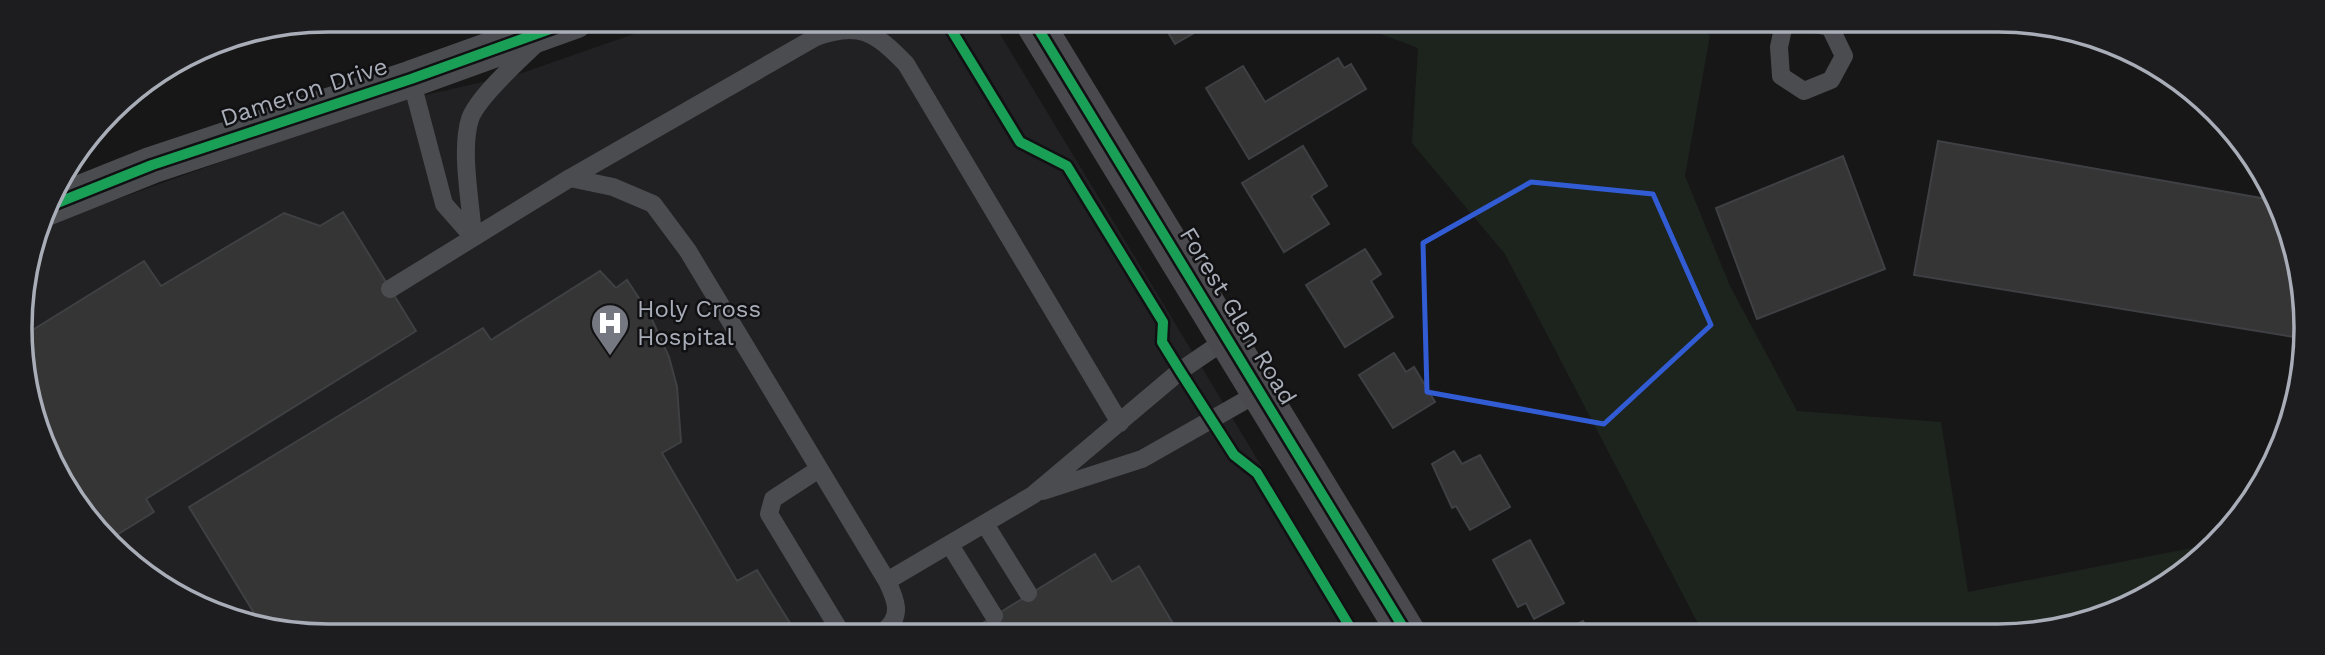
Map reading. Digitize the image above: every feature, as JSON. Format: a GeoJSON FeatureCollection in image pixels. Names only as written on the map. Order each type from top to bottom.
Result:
{"type":"FeatureCollection","features":[{"type":"Feature","properties":{"kind":"street","name":"Dameron Drive"},"geometry":{"type":"LineString","coordinates":[[60,202],[152,165],[411,79],[541,32]]}},
{"type":"Feature","properties":{"kind":"street","name":"Forest Glen Road"},"geometry":{"type":"LineString","coordinates":[[1040,32],[1401,624]]}},
{"type":"Feature","properties":{"kind":"lane"},"geometry":{"type":"LineString","coordinates":[[473,237],[466,145],[470,117],[497,82],[554,32]]}},
{"type":"Feature","properties":{"kind":"lane"},"geometry":{"type":"LineString","coordinates":[[390,289],[570,178],[816,37],[830,32]]}},
{"type":"Feature","properties":{"kind":"lane"},"geometry":{"type":"LineString","coordinates":[[867,32],[886,44],[906,64],[1120,423]]}},
{"type":"Feature","properties":{"kind":"lane"},"geometry":{"type":"LineString","coordinates":[[1782,32],[1779,47],[1781,76],[1804,91],[1831,80],[1844,56],[1832,32]]}},
{"type":"Feature","properties":{"kind":"lane"},"geometry":{"type":"LineString","coordinates":[[411,79],[444,204],[473,237]]}},
{"type":"Feature","properties":{"kind":"lane"},"geometry":{"type":"LineString","coordinates":[[570,178],[613,187],[653,204],[688,251],[887,581],[898,604],[893,624]]}},
{"type":"Feature","properties":{"kind":"lane"},"geometry":{"type":"LineString","coordinates":[[887,581],[1033,495],[1180,371],[1227,339]]}},
{"type":"Feature","properties":{"kind":"lane"},"geometry":{"type":"LineString","coordinates":[[1033,495],[1142,459],[1260,392]]}},
{"type":"Feature","properties":{"kind":"lane"},"geometry":{"type":"LineString","coordinates":[[819,469],[774,499],[769,514],[836,624]]}},
{"type":"Feature","properties":{"kind":"lane"},"geometry":{"type":"LineString","coordinates":[[985,524],[1028,593]]}},
{"type":"Feature","properties":{"kind":"lane"},"geometry":{"type":"LineString","coordinates":[[950,545],[994,616]]}},
{"type":"Feature","properties":{"kind":"highlighted area"},"geometry":{"type":"Polygon","coordinates":[[[1531,182],[1653,194],[1711,325],[1604,424],[1427,392],[1423,243],[1531,182]]]}},
{"type":"Feature","properties":{"kind":"shaded area","name":"Holy Cross Hospital"},"geometry":{"type":"Polygon","coordinates":[[[640,32],[999,32],[1357,624],[328,624],[270,618],[232,608],[163,574],[118,537],[93,508],[71,475],[47,423],[34,366],[32,308],[37,270],[51,223],[380,105],[519,74],[640,32]]]}},
{"type":"Feature","properties":{"kind":"shaded area"},"geometry":{"type":"Polygon","coordinates":[[[1376,32],[1702,32],[1710,35],[1685,176],[1730,286],[1797,411],[1941,422],[1968,592],[2196,547],[2162,574],[2111,601],[2093,608],[2036,621],[1998,624],[1698,624],[1505,254],[1412,143],[1418,48],[1376,32]]]}},
{"type":"Feature","properties":{"kind":"building"},"geometry":{"type":"Polygon","coordinates":[[[1168,32],[1196,32],[1175,44],[1168,32]]]}},
{"type":"Feature","properties":{"kind":"building"},"geometry":{"type":"Polygon","coordinates":[[[1338,58],[1344,68],[1351,64],[1366,89],[1249,159],[1206,88],[1243,66],[1265,102],[1338,58]]]}},
{"type":"Feature","properties":{"kind":"building"},"geometry":{"type":"Polygon","coordinates":[[[1938,141],[2264,199],[2278,232],[2288,270],[2294,337],[1914,275],[1938,141]]]}},
{"type":"Feature","properties":{"kind":"building"},"geometry":{"type":"Polygon","coordinates":[[[1303,146],[1327,186],[1311,196],[1329,224],[1284,252],[1242,183],[1303,146]]]}},
{"type":"Feature","properties":{"kind":"building"},"geometry":{"type":"Polygon","coordinates":[[[1843,156],[1885,269],[1757,319],[1716,208],[1843,156]]]}},
{"type":"Feature","properties":{"kind":"building"},"geometry":{"type":"Polygon","coordinates":[[[343,212],[416,331],[146,499],[154,512],[116,535],[81,492],[54,441],[37,385],[32,330],[144,261],[161,286],[284,213],[320,226],[343,212]]]}},
{"type":"Feature","properties":{"kind":"building"},"geometry":{"type":"Polygon","coordinates":[[[1365,249],[1381,274],[1371,281],[1393,317],[1345,347],[1306,285],[1365,249]]]}},
{"type":"Feature","properties":{"kind":"building"},"geometry":{"type":"Polygon","coordinates":[[[600,271],[616,288],[627,280],[650,315],[669,357],[677,387],[681,442],[662,453],[737,581],[757,570],[791,624],[328,624],[289,621],[253,614],[189,507],[483,328],[491,340],[600,271]]]}},
{"type":"Feature","properties":{"kind":"building"},"geometry":{"type":"Polygon","coordinates":[[[1394,353],[1406,372],[1414,367],[1435,402],[1393,428],[1359,375],[1394,353]]]}},
{"type":"Feature","properties":{"kind":"building"},"geometry":{"type":"Polygon","coordinates":[[[1454,451],[1462,464],[1480,455],[1510,507],[1470,530],[1456,506],[1452,508],[1432,464],[1454,451]]]}},
{"type":"Feature","properties":{"kind":"building"},"geometry":{"type":"Polygon","coordinates":[[[1530,540],[1564,603],[1534,619],[1526,603],[1518,607],[1493,560],[1530,540]]]}},
{"type":"Feature","properties":{"kind":"building"},"geometry":{"type":"Polygon","coordinates":[[[1095,554],[1112,582],[1139,566],[1173,624],[981,624],[1095,554]]]}},
{"type":"Feature","properties":{"kind":"cycle path"},"geometry":{"type":"LineString","coordinates":[[60,202],[152,165],[411,79],[542,32]]}},
{"type":"Feature","properties":{"kind":"cycle path"},"geometry":{"type":"LineString","coordinates":[[953,32],[1020,142],[1067,166],[1163,322],[1162,342],[1234,455],[1257,473],[1348,624]]}},
{"type":"Feature","properties":{"kind":"cycle path"},"geometry":{"type":"LineString","coordinates":[[1040,32],[1401,624]]}},
{"type":"Feature","properties":{"kind":"place","name":"Holy Cross Hospital"},"geometry":{"type":"Point","coordinates":[610,357]}}]}
